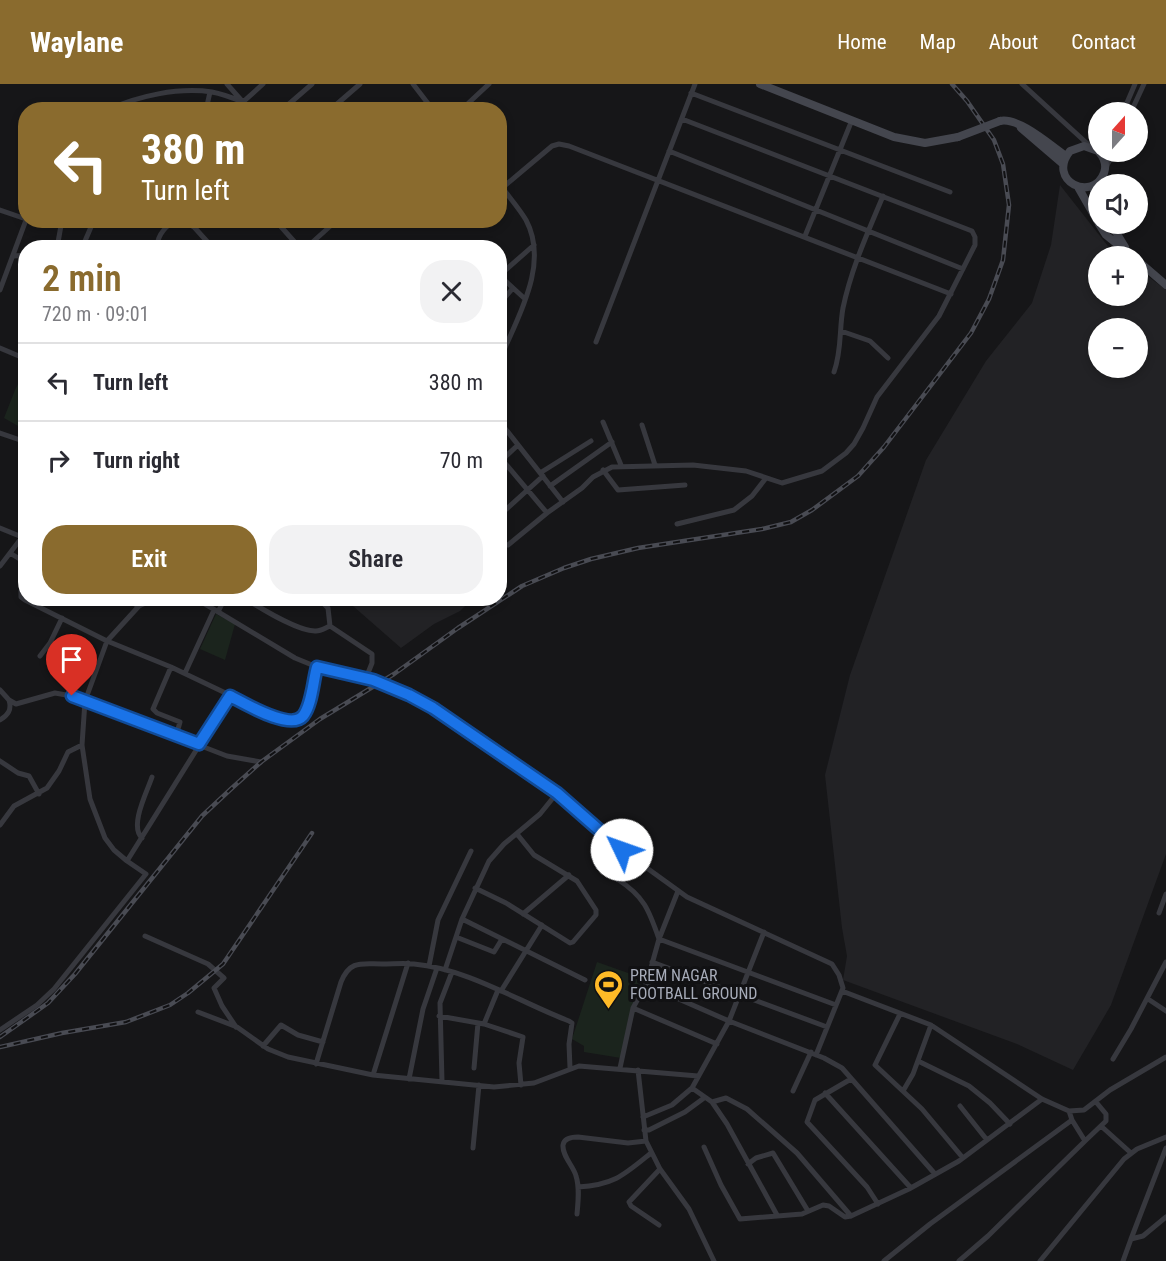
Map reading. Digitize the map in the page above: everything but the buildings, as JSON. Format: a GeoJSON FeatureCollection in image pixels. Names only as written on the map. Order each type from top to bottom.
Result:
{"type":"FeatureCollection","features":[{"type":"Feature","properties":{"kind":"street"},"geometry":{"type":"LineString","coordinates":[[227,84],[243,102]]}},
{"type":"Feature","properties":{"kind":"street"},"geometry":{"type":"LineString","coordinates":[[243,102],[263,84]]}},
{"type":"Feature","properties":{"kind":"street"},"geometry":{"type":"LineString","coordinates":[[291,102],[312,84]]}},
{"type":"Feature","properties":{"kind":"street"},"geometry":{"type":"LineString","coordinates":[[339,102],[360,84]]}},
{"type":"Feature","properties":{"kind":"street"},"geometry":{"type":"LineString","coordinates":[[413,84],[427,102]]}},
{"type":"Feature","properties":{"kind":"street"},"geometry":{"type":"LineString","coordinates":[[470,102],[489,84]]}},
{"type":"Feature","properties":{"kind":"street"},"geometry":{"type":"LineString","coordinates":[[596,342],[695,84]]}},
{"type":"Feature","properties":{"kind":"street"},"geometry":{"type":"LineString","coordinates":[[760,84],[894,137],[910,141],[926,143],[958,137],[1000,121],[1009,120],[1064,160],[1066,178],[1078,187],[1088,205]]}},
{"type":"Feature","properties":{"kind":"street"},"geometry":{"type":"LineString","coordinates":[[1022,84],[1088,141]]}},
{"type":"Feature","properties":{"kind":"street"},"geometry":{"type":"LineString","coordinates":[[1128,102],[1136,84]]}},
{"type":"Feature","properties":{"kind":"street"},"geometry":{"type":"LineString","coordinates":[[1136,102],[1144,84]]}},
{"type":"Feature","properties":{"kind":"street"},"geometry":{"type":"LineString","coordinates":[[125,102],[161,94],[210,92],[243,102]]}},
{"type":"Feature","properties":{"kind":"street"},"geometry":{"type":"LineString","coordinates":[[208,102],[210,92]]}},
{"type":"Feature","properties":{"kind":"street"},"geometry":{"type":"LineString","coordinates":[[691,93],[950,192]]}},
{"type":"Feature","properties":{"kind":"street"},"geometry":{"type":"LineString","coordinates":[[508,545],[603,470],[621,465],[693,465],[735,469],[782,483],[822,471],[846,453],[864,428],[878,397],[939,316],[975,245],[972,231],[682,119]]}},
{"type":"Feature","properties":{"kind":"street"},"geometry":{"type":"LineString","coordinates":[[805,236],[852,120]]}},
{"type":"Feature","properties":{"kind":"street"},"geometry":{"type":"LineString","coordinates":[[507,181],[547,150],[559,144],[569,146],[951,294]]}},
{"type":"Feature","properties":{"kind":"street"},"geometry":{"type":"LineString","coordinates":[[1064,160],[1076,147],[1088,149]]}},
{"type":"Feature","properties":{"kind":"street"},"geometry":{"type":"LineString","coordinates":[[669,151],[963,269]]}},
{"type":"Feature","properties":{"kind":"street"},"geometry":{"type":"LineString","coordinates":[[1102,162],[1105,170]]}},
{"type":"Feature","properties":{"kind":"street"},"geometry":{"type":"LineString","coordinates":[[1104,174],[1109,162]]}},
{"type":"Feature","properties":{"kind":"street"},"geometry":{"type":"LineString","coordinates":[[1078,187],[1088,186]]}},
{"type":"Feature","properties":{"kind":"street"},"geometry":{"type":"LineString","coordinates":[[507,195],[526,222],[534,245],[534,269],[507,342]]}},
{"type":"Feature","properties":{"kind":"street"},"geometry":{"type":"LineString","coordinates":[[834,372],[840,352],[844,307],[858,258],[883,196]]}},
{"type":"Feature","properties":{"kind":"street"},"geometry":{"type":"LineString","coordinates":[[0,210],[18,217]]}},
{"type":"Feature","properties":{"kind":"street"},"geometry":{"type":"LineString","coordinates":[[196,228],[206,240]]}},
{"type":"Feature","properties":{"kind":"street"},"geometry":{"type":"LineString","coordinates":[[282,228],[293,240]]}},
{"type":"Feature","properties":{"kind":"street"},"geometry":{"type":"LineString","coordinates":[[315,240],[328,228]]}},
{"type":"Feature","properties":{"kind":"street"},"geometry":{"type":"LineString","coordinates":[[1105,234],[1119,246]]}},
{"type":"Feature","properties":{"kind":"street"},"geometry":{"type":"LineString","coordinates":[[0,290],[3,275],[18,244]]}},
{"type":"Feature","properties":{"kind":"street"},"geometry":{"type":"LineString","coordinates":[[507,270],[534,245]]}},
{"type":"Feature","properties":{"kind":"street"},"geometry":{"type":"LineString","coordinates":[[14,256],[18,256]]}},
{"type":"Feature","properties":{"kind":"street"},"geometry":{"type":"LineString","coordinates":[[1148,269],[1166,285]]}},
{"type":"Feature","properties":{"kind":"street"},"geometry":{"type":"LineString","coordinates":[[507,282],[525,298]]}},
{"type":"Feature","properties":{"kind":"street"},"geometry":{"type":"LineString","coordinates":[[507,295],[513,288]]}},
{"type":"Feature","properties":{"kind":"street"},"geometry":{"type":"LineString","coordinates":[[841,331],[870,342],[888,358]]}},
{"type":"Feature","properties":{"kind":"street"},"geometry":{"type":"LineString","coordinates":[[0,348],[18,356]]}},
{"type":"Feature","properties":{"kind":"street"},"geometry":{"type":"LineString","coordinates":[[603,422],[621,465]]}},
{"type":"Feature","properties":{"kind":"street"},"geometry":{"type":"LineString","coordinates":[[642,425],[655,465]]}},
{"type":"Feature","properties":{"kind":"street"},"geometry":{"type":"LineString","coordinates":[[507,431],[562,502]]}},
{"type":"Feature","properties":{"kind":"street"},"geometry":{"type":"LineString","coordinates":[[0,433],[18,439]]}},
{"type":"Feature","properties":{"kind":"street"},"geometry":{"type":"LineString","coordinates":[[507,509],[541,475],[591,441]]}},
{"type":"Feature","properties":{"kind":"street"},"geometry":{"type":"LineString","coordinates":[[550,486],[612,442]]}},
{"type":"Feature","properties":{"kind":"street"},"geometry":{"type":"LineString","coordinates":[[507,455],[518,445]]}},
{"type":"Feature","properties":{"kind":"street"},"geometry":{"type":"LineString","coordinates":[[507,466],[547,513]]}},
{"type":"Feature","properties":{"kind":"street"},"geometry":{"type":"LineString","coordinates":[[603,470],[615,488],[622,491],[685,485]]}},
{"type":"Feature","properties":{"kind":"street"},"geometry":{"type":"LineString","coordinates":[[677,524],[735,510],[752,496],[765,478]]}},
{"type":"Feature","properties":{"kind":"street"},"geometry":{"type":"LineString","coordinates":[[0,528],[18,532]]}},
{"type":"Feature","properties":{"kind":"street"},"geometry":{"type":"LineString","coordinates":[[0,566],[18,542]]}},
{"type":"Feature","properties":{"kind":"street"},"geometry":{"type":"LineString","coordinates":[[10,553],[18,558]]}},
{"type":"Feature","properties":{"kind":"street"},"geometry":{"type":"LineString","coordinates":[[39,606],[280,719],[291,721],[303,716],[317,667]]}},
{"type":"Feature","properties":{"kind":"street"},"geometry":{"type":"LineString","coordinates":[[0,1030],[37,1005],[54,988],[146,874],[114,850],[105,838],[95,815],[86,779],[82,745],[86,701],[107,640],[139,606]]}},
{"type":"Feature","properties":{"kind":"street"},"geometry":{"type":"LineString","coordinates":[[208,606],[295,658],[317,667],[390,686],[433,708],[557,793],[622,850],[687,897],[832,964],[843,988],[827,1027],[793,1091]]}},
{"type":"Feature","properties":{"kind":"street"},"geometry":{"type":"LineString","coordinates":[[185,673],[219,606]]}},
{"type":"Feature","properties":{"kind":"street"},"geometry":{"type":"LineString","coordinates":[[256,606],[310,631],[321,631],[330,626]]}},
{"type":"Feature","properties":{"kind":"street"},"geometry":{"type":"LineString","coordinates":[[326,606],[330,626],[372,654],[372,663],[366,678]]}},
{"type":"Feature","properties":{"kind":"street"},"geometry":{"type":"LineString","coordinates":[[40,656],[50,643],[62,618]]}},
{"type":"Feature","properties":{"kind":"street"},"geometry":{"type":"LineString","coordinates":[[171,667],[153,709],[157,713],[180,722],[176,736]]}},
{"type":"Feature","properties":{"kind":"street"},"geometry":{"type":"LineString","coordinates":[[0,690],[16,704],[55,693],[72,696],[227,756],[261,762]]}},
{"type":"Feature","properties":{"kind":"street"},"geometry":{"type":"LineString","coordinates":[[127,861],[230,696]]}},
{"type":"Feature","properties":{"kind":"street"},"geometry":{"type":"LineString","coordinates":[[0,720],[9,711],[11,706],[9,700]]}},
{"type":"Feature","properties":{"kind":"street"},"geometry":{"type":"LineString","coordinates":[[0,825],[14,806],[47,789],[68,752],[82,745]]}},
{"type":"Feature","properties":{"kind":"street"},"geometry":{"type":"LineString","coordinates":[[0,761],[18,773],[29,776],[39,794]]}},
{"type":"Feature","properties":{"kind":"street"},"geometry":{"type":"LineString","coordinates":[[142,838],[138,834],[136,825],[152,777]]}},
{"type":"Feature","properties":{"kind":"street"},"geometry":{"type":"LineString","coordinates":[[445,970],[462,919],[489,861],[504,844],[540,814],[557,793]]}},
{"type":"Feature","properties":{"kind":"street"},"geometry":{"type":"LineString","coordinates":[[475,888],[570,943],[596,915],[596,910],[583,889],[569,875],[534,855],[517,834]]}},
{"type":"Feature","properties":{"kind":"street"},"geometry":{"type":"LineString","coordinates":[[429,966],[438,920],[471,851]]}},
{"type":"Feature","properties":{"kind":"street"},"geometry":{"type":"LineString","coordinates":[[523,914],[569,875]]}},
{"type":"Feature","properties":{"kind":"street"},"geometry":{"type":"LineString","coordinates":[[617,879],[645,903],[659,939],[836,1005]]}},
{"type":"Feature","properties":{"kind":"street"},"geometry":{"type":"LineString","coordinates":[[620,1068],[633,1008],[647,982],[659,939],[678,891]]}},
{"type":"Feature","properties":{"kind":"street"},"geometry":{"type":"LineString","coordinates":[[1159,913],[1166,894]]}},
{"type":"Feature","properties":{"kind":"street"},"geometry":{"type":"LineString","coordinates":[[462,919],[585,980]]}},
{"type":"Feature","properties":{"kind":"street"},"geometry":{"type":"LineString","coordinates":[[474,1068],[481,1024],[499,991],[542,925]]}},
{"type":"Feature","properties":{"kind":"street"},"geometry":{"type":"LineString","coordinates":[[643,1118],[672,1105],[692,1088],[729,1021],[764,932]]}},
{"type":"Feature","properties":{"kind":"street"},"geometry":{"type":"LineString","coordinates":[[145,936],[208,964],[216,970],[224,978],[214,988],[222,1006],[237,1027]]}},
{"type":"Feature","properties":{"kind":"street"},"geometry":{"type":"LineString","coordinates":[[456,937],[494,952],[502,939]]}},
{"type":"Feature","properties":{"kind":"street"},"geometry":{"type":"LineString","coordinates":[[652,962],[827,1027]]}},
{"type":"Feature","properties":{"kind":"street"},"geometry":{"type":"LineString","coordinates":[[1113,1059],[1148,999],[1166,962]]}},
{"type":"Feature","properties":{"kind":"street"},"geometry":{"type":"LineString","coordinates":[[373,1075],[408,963]]}},
{"type":"Feature","properties":{"kind":"street"},"geometry":{"type":"LineString","coordinates":[[316,1064],[341,982],[351,966],[408,963],[452,972],[572,1023],[569,1044],[570,1068]]}},
{"type":"Feature","properties":{"kind":"street"},"geometry":{"type":"LineString","coordinates":[[409,1079],[423,1009],[437,968]]}},
{"type":"Feature","properties":{"kind":"street"},"geometry":{"type":"LineString","coordinates":[[442,1081],[439,1016],[442,993],[452,972]]}},
{"type":"Feature","properties":{"kind":"street"},"geometry":{"type":"LineString","coordinates":[[647,982],[652,989],[813,1053],[842,1068],[935,1174]]}},
{"type":"Feature","properties":{"kind":"street"},"geometry":{"type":"LineString","coordinates":[[842,991],[931,1025],[1042,1099],[1069,1111],[1084,1110],[1110,1090],[1166,1057]]}},
{"type":"Feature","properties":{"kind":"street"},"geometry":{"type":"LineString","coordinates":[[1148,999],[1166,1011]]}},
{"type":"Feature","properties":{"kind":"street"},"geometry":{"type":"LineString","coordinates":[[633,1008],[717,1044]]}},
{"type":"Feature","properties":{"kind":"street"},"geometry":{"type":"LineString","coordinates":[[198,1012],[237,1027],[263,1046],[288,1057],[373,1075],[508,1087],[534,1083],[579,1066],[698,1076]]}},
{"type":"Feature","properties":{"kind":"street"},"geometry":{"type":"LineString","coordinates":[[900,1014],[875,1065],[922,1109],[963,1158]]}},
{"type":"Feature","properties":{"kind":"street"},"geometry":{"type":"LineString","coordinates":[[439,1016],[481,1024],[522,1036],[519,1063],[521,1085]]}},
{"type":"Feature","properties":{"kind":"street"},"geometry":{"type":"LineString","coordinates":[[263,1046],[281,1025],[298,1035],[323,1042]]}},
{"type":"Feature","properties":{"kind":"street"},"geometry":{"type":"LineString","coordinates":[[903,1092],[918,1061],[931,1025]]}},
{"type":"Feature","properties":{"kind":"street"},"geometry":{"type":"LineString","coordinates":[[918,1061],[969,1086],[990,1103],[1010,1124]]}},
{"type":"Feature","properties":{"kind":"street"},"geometry":{"type":"LineString","coordinates":[[638,1070],[646,1141],[660,1169],[689,1209],[714,1261]]}},
{"type":"Feature","properties":{"kind":"street"},"geometry":{"type":"LineString","coordinates":[[850,1078],[815,1100],[807,1122],[867,1187],[878,1203]]}},
{"type":"Feature","properties":{"kind":"street"},"geometry":{"type":"LineString","coordinates":[[473,1148],[479,1085]]}},
{"type":"Feature","properties":{"kind":"street"},"geometry":{"type":"LineString","coordinates":[[692,1088],[712,1102],[722,1116],[777,1215]]}},
{"type":"Feature","properties":{"kind":"street"},"geometry":{"type":"LineString","coordinates":[[825,1093],[911,1188]]}},
{"type":"Feature","properties":{"kind":"street"},"geometry":{"type":"LineString","coordinates":[[644,1130],[649,1130],[685,1112],[704,1098]]}},
{"type":"Feature","properties":{"kind":"street"},"geometry":{"type":"LineString","coordinates":[[712,1102],[726,1098],[747,1109],[797,1153],[851,1216]]}},
{"type":"Feature","properties":{"kind":"street"},"geometry":{"type":"LineString","coordinates":[[704,1147],[740,1219],[794,1214],[823,1205],[829,1206],[845,1217],[911,1188],[963,1158],[1042,1099]]}},
{"type":"Feature","properties":{"kind":"street"},"geometry":{"type":"LineString","coordinates":[[959,1261],[988,1236],[1101,1126],[1107,1118],[1096,1102]]}},
{"type":"Feature","properties":{"kind":"street"},"geometry":{"type":"LineString","coordinates":[[960,1106],[987,1140]]}},
{"type":"Feature","properties":{"kind":"street"},"geometry":{"type":"LineString","coordinates":[[1069,1111],[1085,1142]]}},
{"type":"Feature","properties":{"kind":"street"},"geometry":{"type":"LineString","coordinates":[[884,1261],[930,1224],[1072,1120]]}},
{"type":"Feature","properties":{"kind":"street"},"geometry":{"type":"LineString","coordinates":[[1101,1126],[1131,1153]]}},
{"type":"Feature","properties":{"kind":"street"},"geometry":{"type":"LineString","coordinates":[[577,1214],[578,1187],[576,1176],[564,1152],[563,1146],[566,1140],[570,1137],[578,1137],[628,1143],[646,1141]]}},
{"type":"Feature","properties":{"kind":"street"},"geometry":{"type":"LineString","coordinates":[[1040,1261],[1124,1159],[1131,1153],[1166,1137]]}},
{"type":"Feature","properties":{"kind":"street"},"geometry":{"type":"LineString","coordinates":[[1123,1261],[1166,1148]]}},
{"type":"Feature","properties":{"kind":"street"},"geometry":{"type":"LineString","coordinates":[[578,1187],[595,1186],[617,1180],[651,1153]]}},
{"type":"Feature","properties":{"kind":"street"},"geometry":{"type":"LineString","coordinates":[[748,1164],[756,1158],[773,1153],[808,1211]]}},
{"type":"Feature","properties":{"kind":"street"},"geometry":{"type":"LineString","coordinates":[[659,1225],[631,1206],[629,1202],[660,1169]]}},
{"type":"Feature","properties":{"kind":"street"},"geometry":{"type":"LineString","coordinates":[[1131,1239],[1143,1236],[1166,1217]]}},
{"type":"Feature","properties":{"kind":"shaded area"},"geometry":{"type":"Polygon","coordinates":[[[1060,185],[1088,221],[1088,234],[1098,234],[1108,246],[1088,246],[1088,306],[1148,306],[1148,276],[1166,290],[1166,854],[1111,1005],[1073,1070],[1017,1044],[843,980],[847,956],[825,775],[850,675],[926,460],[986,361],[1032,303],[1051,245],[1060,185]]]}},
{"type":"Feature","properties":{"kind":"shaded area"},"geometry":{"type":"Polygon","coordinates":[[[18,384],[18,426],[4,418],[18,384]]]}},
{"type":"Feature","properties":{"kind":"shaded area"},"geometry":{"type":"Polygon","coordinates":[[[353,606],[465,606],[460,611],[434,624],[401,648],[353,606]]]}},
{"type":"Feature","properties":{"kind":"shaded area"},"geometry":{"type":"Polygon","coordinates":[[[216,614],[235,624],[225,660],[200,649],[216,614]]]}},
{"type":"Feature","properties":{"kind":"shaded area","name":"PREM NAGAR FOOTBALL GROUND"},"geometry":{"type":"Polygon","coordinates":[[[597,962],[645,979],[621,1058],[584,1052],[584,1046],[572,1039],[597,962]]]}},
{"type":"Feature","properties":{"kind":"railway"},"geometry":{"type":"LineString","coordinates":[[507,596],[522,586],[591,559],[638,548],[762,529],[791,522],[812,510],[858,476],[884,447],[971,333],[989,299],[1003,260],[1009,205],[1003,164],[994,140],[967,101],[952,84]]}},
{"type":"Feature","properties":{"kind":"railway"},"geometry":{"type":"LineString","coordinates":[[0,1037],[48,1003],[75,974],[202,816],[261,762],[320,719],[394,674],[492,606]]}},
{"type":"Feature","properties":{"kind":"railway"},"geometry":{"type":"LineString","coordinates":[[0,1047],[126,1022],[170,1005],[188,993],[223,964],[312,833]]}},
{"type":"Feature","properties":{"kind":"place","name":"PREM NAGAR FOOTBALL GROUND"},"geometry":{"type":"Point","coordinates":[609,1010]}},
{"type":"Feature","properties":{"kind":"route"},"geometry":{"type":"LineString","coordinates":[[72,696],[199,744],[230,696],[280,719],[298,720],[303,716],[307,707],[317,667],[361,676],[409,695],[433,708],[557,793],[622,850]]}}]}
